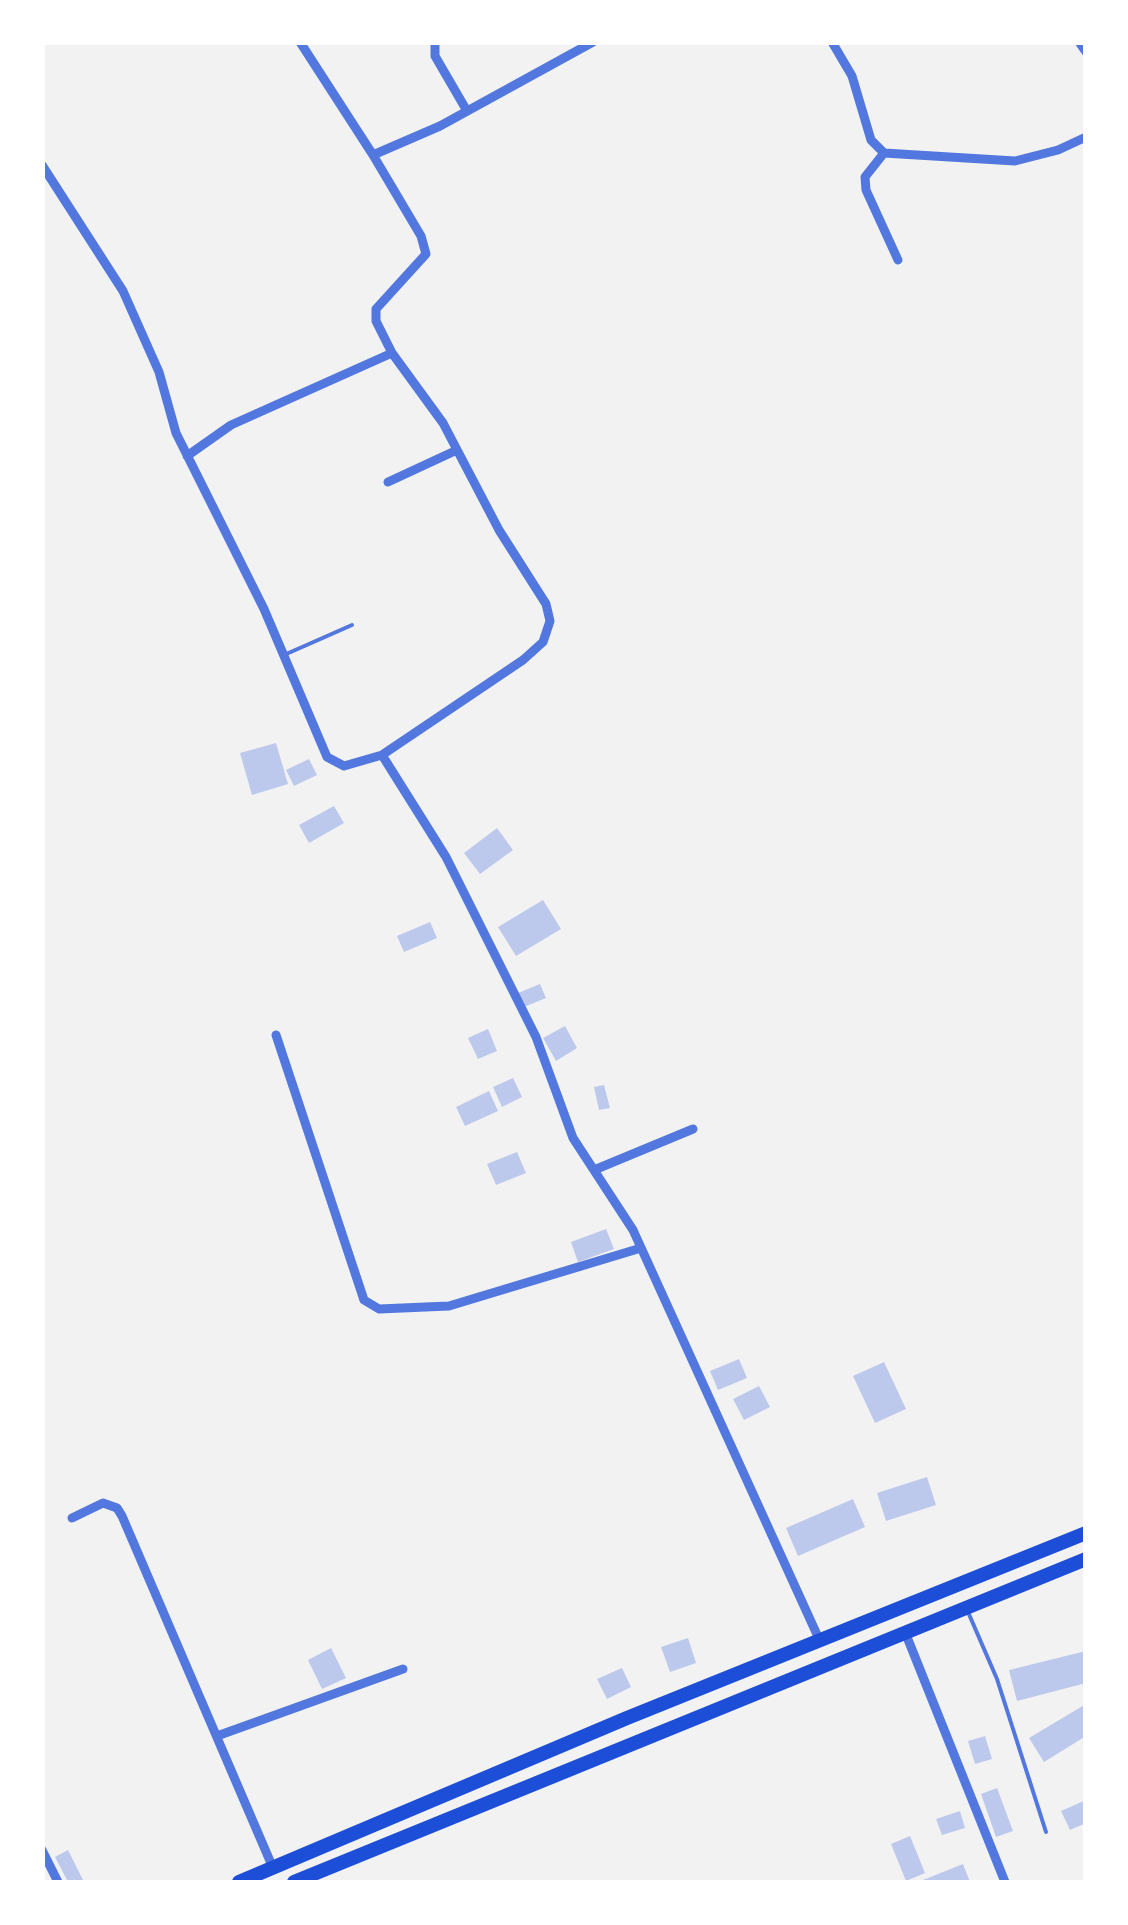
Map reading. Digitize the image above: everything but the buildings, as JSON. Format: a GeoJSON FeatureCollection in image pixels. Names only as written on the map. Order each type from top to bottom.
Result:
{"type":"FeatureCollection","features":[{"type":"Feature","properties":{"kind":"highway"},"geometry":{"type":"LineString","coordinates":[[239,1882],[819,1639],[1086,1533]]}},
{"type":"Feature","properties":{"kind":"highway"},"geometry":{"type":"LineString","coordinates":[[294,1882],[1086,1559]]}},
{"type":"Feature","properties":{"kind":"street"},"geometry":{"type":"LineString","coordinates":[[42,164],[123,292],[159,372],[187,456],[284,654],[326,757],[344,766],[382,755],[523,660],[543,642],[550,621],[546,604],[457,450],[392,353],[376,321],[376,309],[426,254],[421,236],[373,155],[300,42]]}},
{"type":"Feature","properties":{"kind":"street"},"geometry":{"type":"LineString","coordinates":[[436,42],[435,56],[467,111]]}},
{"type":"Feature","properties":{"kind":"street"},"geometry":{"type":"LineString","coordinates":[[373,155],[467,111],[593,42]]}},
{"type":"Feature","properties":{"kind":"street"},"geometry":{"type":"LineString","coordinates":[[832,42],[852,76],[871,140],[884,153],[1015,161],[1058,150],[1086,137]]}},
{"type":"Feature","properties":{"kind":"street"},"geometry":{"type":"LineString","coordinates":[[1079,42],[1086,52]]}},
{"type":"Feature","properties":{"kind":"street"},"geometry":{"type":"LineString","coordinates":[[884,153],[866,177],[866,190],[898,260]]}},
{"type":"Feature","properties":{"kind":"street"},"geometry":{"type":"LineString","coordinates":[[187,456],[231,425],[392,353]]}},
{"type":"Feature","properties":{"kind":"street"},"geometry":{"type":"LineString","coordinates":[[388,482],[457,450]]}},
{"type":"Feature","properties":{"kind":"street"},"geometry":{"type":"LineString","coordinates":[[382,755],[446,857],[536,1037],[573,1138],[641,1248],[819,1639]]}},
{"type":"Feature","properties":{"kind":"street"},"geometry":{"type":"LineString","coordinates":[[276,1035],[364,1300],[379,1310],[449,1306],[641,1248]]}},
{"type":"Feature","properties":{"kind":"street"},"geometry":{"type":"LineString","coordinates":[[594,1170],[694,1129]]}},
{"type":"Feature","properties":{"kind":"street"},"geometry":{"type":"LineString","coordinates":[[72,1518],[103,1504],[116,1508],[122,1516],[273,1868]]}},
{"type":"Feature","properties":{"kind":"street"},"geometry":{"type":"LineString","coordinates":[[905,1632],[1006,1882]]}},
{"type":"Feature","properties":{"kind":"street"},"geometry":{"type":"LineString","coordinates":[[217,1736],[404,1669]]}},
{"type":"Feature","properties":{"kind":"street"},"geometry":{"type":"LineString","coordinates":[[42,1850],[58,1882]]}},
{"type":"Feature","properties":{"kind":"lane"},"geometry":{"type":"LineString","coordinates":[[284,654],[352,625]]}},
{"type":"Feature","properties":{"kind":"lane"},"geometry":{"type":"LineString","coordinates":[[966,1607],[996,1679],[1046,1832]]}}]}
